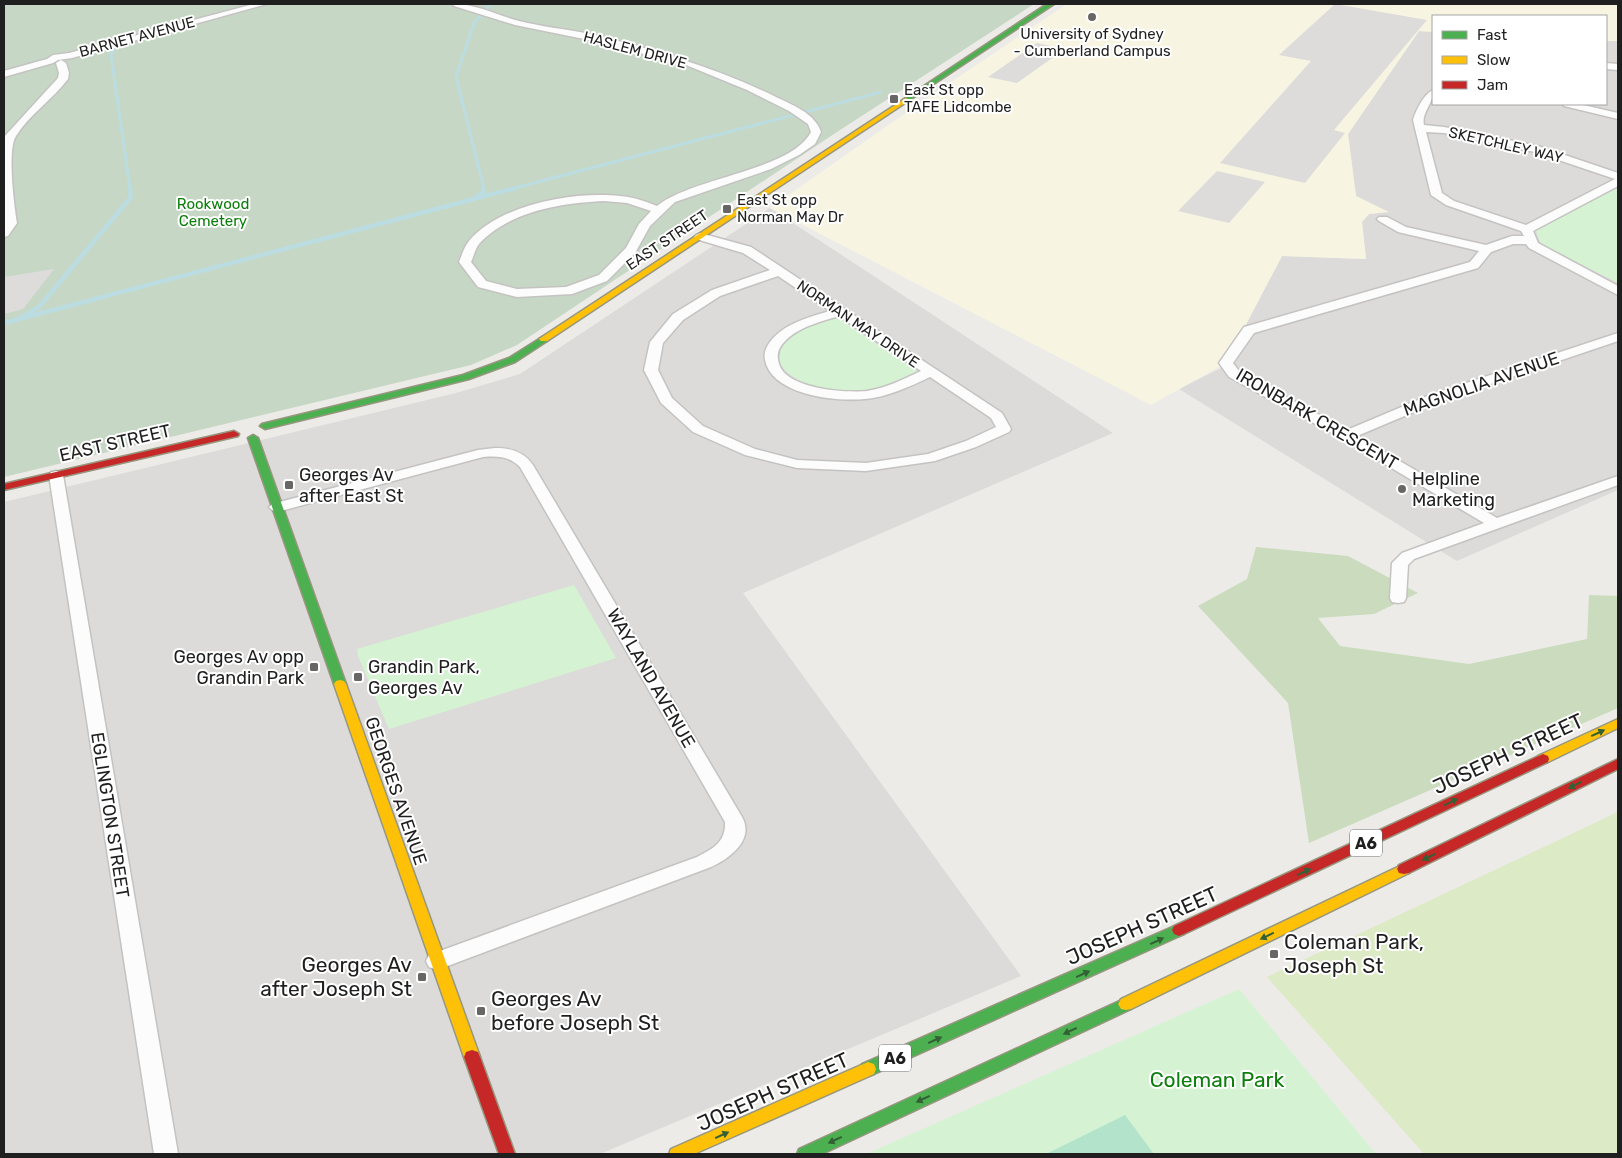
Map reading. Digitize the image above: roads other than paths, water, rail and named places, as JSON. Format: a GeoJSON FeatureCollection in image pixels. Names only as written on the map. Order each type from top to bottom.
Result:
{"type":"FeatureCollection","features":[{"type":"Feature","properties":{"kind":"main road","name":"EAST STREET"},"geometry":{"type":"LineString","coordinates":[[4,487],[238,429],[239,438],[253,438],[265,431],[260,424],[466,377],[498,367],[524,353],[1051,4]]}},
{"type":"Feature","properties":{"kind":"main road","name":"GEORGES AVENUE"},"geometry":{"type":"LineString","coordinates":[[253,438],[506,1154]]}},
{"type":"Feature","properties":{"kind":"main road","name":"JOSEPH STREET"},"geometry":{"type":"LineString","coordinates":[[677,1154],[1210,916],[1618,723]]}},
{"type":"Feature","properties":{"kind":"main road","name":"A6"},"geometry":{"type":"LineString","coordinates":[[805,1154],[1155,991],[1618,764]]}},
{"type":"Feature","properties":{"kind":"street","name":"BARNET AVENUE"},"geometry":{"type":"LineString","coordinates":[[4,74],[263,4]]}},
{"type":"Feature","properties":{"kind":"street","name":"HASLEM DRIVE"},"geometry":{"type":"LineString","coordinates":[[457,4],[518,23],[590,37],[689,64],[750,88],[793,109],[812,123],[816,132],[811,142],[795,153],[766,167],[671,200],[659,210]]}},
{"type":"Feature","properties":{"kind":"street"},"geometry":{"type":"LineString","coordinates":[[4,234],[11,223],[7,194],[7,150],[10,136],[63,79],[64,73],[60,60]]}},
{"type":"Feature","properties":{"kind":"street"},"geometry":{"type":"LineString","coordinates":[[1432,95],[1420,113],[1418,120],[1437,195],[1450,203],[1529,235],[1533,245],[1618,291]]}},
{"type":"Feature","properties":{"kind":"street"},"geometry":{"type":"LineString","coordinates":[[1572,105],[1618,116]]}},
{"type":"Feature","properties":{"kind":"street","name":"SKETCHLEY WAY"},"geometry":{"type":"LineString","coordinates":[[1420,128],[1444,130],[1538,149],[1618,177]]}},
{"type":"Feature","properties":{"kind":"street"},"geometry":{"type":"LineString","coordinates":[[1529,235],[1618,182]]}},
{"type":"Feature","properties":{"kind":"street"},"geometry":{"type":"LineString","coordinates":[[594,198],[621,199],[659,210],[646,224],[631,250],[603,278],[568,291],[517,293],[482,284],[465,262],[474,243],[494,227],[518,214],[556,202],[594,198]]}},
{"type":"Feature","properties":{"kind":"street"},"geometry":{"type":"LineString","coordinates":[[1383,219],[1402,230],[1487,249]]}},
{"type":"Feature","properties":{"kind":"street","name":"IRONBARK CRESCENT"},"geometry":{"type":"LineString","coordinates":[[1496,524],[1346,435],[1234,374],[1226,363],[1249,330],[1474,265],[1487,249],[1529,235]]}},
{"type":"Feature","properties":{"kind":"street","name":"NORMAN MAY DRIVE"},"geometry":{"type":"LineString","coordinates":[[700,237],[747,250],[779,271],[840,312],[998,416],[1004,429],[971,444],[930,458],[866,467],[797,464],[750,452],[698,429],[666,400],[651,370],[657,342],[678,317],[716,293],[779,271]]}},
{"type":"Feature","properties":{"kind":"street"},"geometry":{"type":"LineString","coordinates":[[840,312],[802,325],[786,333],[776,343],[770,353],[771,364],[778,374],[796,386],[839,396],[867,395],[931,372]]}},
{"type":"Feature","properties":{"kind":"street","name":"MAGNOLIA AVENUE"},"geometry":{"type":"LineString","coordinates":[[1346,435],[1435,398],[1618,337]]}},
{"type":"Feature","properties":{"kind":"street","name":"WAYLAND AVENUE"},"geometry":{"type":"LineString","coordinates":[[277,506],[483,453],[496,452],[515,455],[526,465],[735,822],[736,833],[732,842],[725,851],[714,857],[437,961]]}},
{"type":"Feature","properties":{"kind":"street","name":"EGLINGTON STREET"},"geometry":{"type":"LineString","coordinates":[[56,475],[166,1154]]}},
{"type":"Feature","properties":{"kind":"street"},"geometry":{"type":"LineString","coordinates":[[1398,598],[1400,563],[1408,556],[1618,480]]}},
{"type":"Feature","properties":{"kind":"waterway"},"geometry":{"type":"LineString","coordinates":[[484,189],[456,77],[474,23],[491,4]]}},
{"type":"Feature","properties":{"kind":"waterway"},"geometry":{"type":"LineString","coordinates":[[114,49],[111,54],[130,189]]}},
{"type":"Feature","properties":{"kind":"waterway"},"geometry":{"type":"LineString","coordinates":[[511,189],[881,92]]}},
{"type":"Feature","properties":{"kind":"waterway"},"geometry":{"type":"LineString","coordinates":[[22,317],[39,307],[131,197],[130,188]]}},
{"type":"Feature","properties":{"kind":"waterway"},"geometry":{"type":"LineString","coordinates":[[4,323],[474,199],[484,191],[483,188]]}},
{"type":"Feature","properties":{"kind":"waterway"},"geometry":{"type":"LineString","coordinates":[[477,198],[516,188]]}},
{"type":"Feature","properties":{"kind":"place","name":"University of Sydney - Cumberland Campus"},"geometry":{"type":"Point","coordinates":[1092,17]}},
{"type":"Feature","properties":{"kind":"place","name":"East St opp TAFE Lidcombe"},"geometry":{"type":"Point","coordinates":[894,99]}},
{"type":"Feature","properties":{"kind":"place","name":"East St opp Norman May Dr"},"geometry":{"type":"Point","coordinates":[727,209]}},
{"type":"Feature","properties":{"kind":"place","name":"Georges Av after East St"},"geometry":{"type":"Point","coordinates":[289,485]}},
{"type":"Feature","properties":{"kind":"place","name":"Helpline Marketing"},"geometry":{"type":"Point","coordinates":[1402,489]}},
{"type":"Feature","properties":{"kind":"place","name":"Georges Av opp Grandin Park"},"geometry":{"type":"Point","coordinates":[314,667]}},
{"type":"Feature","properties":{"kind":"place","name":"Grandin Park, Georges Av"},"geometry":{"type":"Point","coordinates":[358,677]}},
{"type":"Feature","properties":{"kind":"place","name":"Coleman Park, Joseph St"},"geometry":{"type":"Point","coordinates":[1274,954]}},
{"type":"Feature","properties":{"kind":"place","name":"Georges Av after Joseph St"},"geometry":{"type":"Point","coordinates":[422,977]}},
{"type":"Feature","properties":{"kind":"place","name":"Georges Av before Joseph St"},"geometry":{"type":"Point","coordinates":[481,1011]}},
{"type":"Feature","properties":{"kind":"park label","name":"Rookwood Cemetery"},"geometry":{"type":"Point","coordinates":[213,212]}},
{"type":"Feature","properties":{"kind":"park label","name":"Coleman Park"},"geometry":{"type":"Point","coordinates":[1217,1080]}}]}
